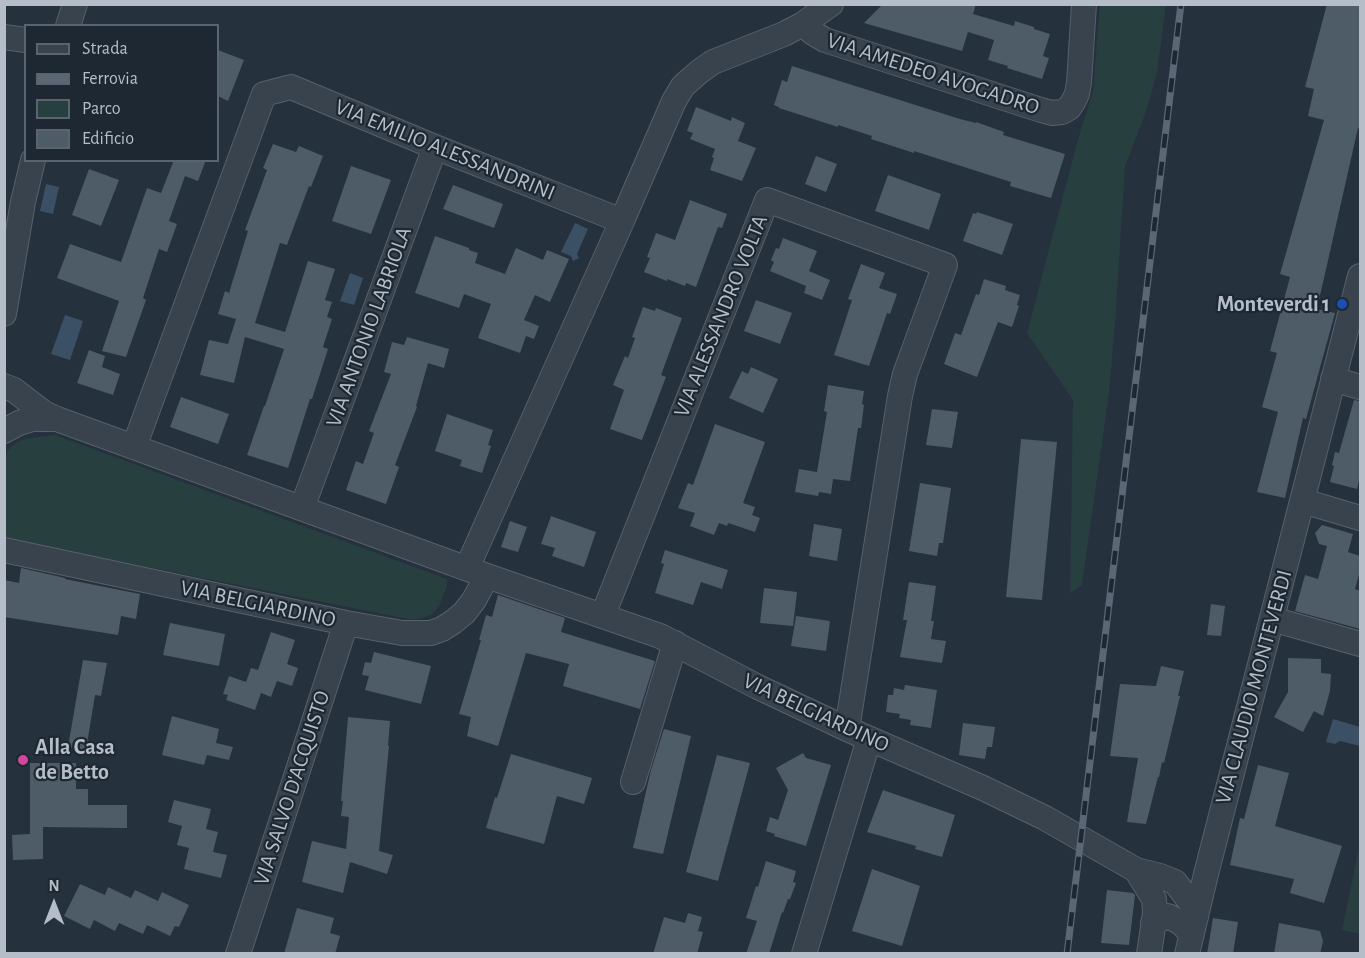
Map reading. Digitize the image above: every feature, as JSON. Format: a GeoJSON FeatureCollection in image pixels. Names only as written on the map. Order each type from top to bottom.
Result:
{"type":"FeatureCollection","features":[{"type":"Feature","properties":{"kind":"street"},"geometry":{"type":"LineString","coordinates":[[69,24],[75,4]]}},
{"type":"Feature","properties":{"kind":"street","name":"VIA AMEDEO AVOGADRO"},"geometry":{"type":"LineString","coordinates":[[622,221],[674,101],[683,86],[713,62],[784,34],[831,4]]}},
{"type":"Feature","properties":{"kind":"street","name":"VIA AMEDEO AVOGADRO"},"geometry":{"type":"LineString","coordinates":[[803,24],[825,40],[1052,113],[1062,112],[1069,108],[1077,93],[1084,4]]}},
{"type":"Feature","properties":{"kind":"street"},"geometry":{"type":"LineString","coordinates":[[4,37],[24,40]]}},
{"type":"Feature","properties":{"kind":"street","name":"VIA EMILIO ALESSANDRINI"},"geometry":{"type":"LineString","coordinates":[[135,447],[264,93],[291,87],[622,221]]}},
{"type":"Feature","properties":{"kind":"street","name":"VIA ANTONIO LABRIOLA"},"geometry":{"type":"LineString","coordinates":[[302,508],[435,147]]}},
{"type":"Feature","properties":{"kind":"street"},"geometry":{"type":"LineString","coordinates":[[4,314],[23,202],[33,162]]}},
{"type":"Feature","properties":{"kind":"street","name":"VIA ALESSANDRO VOLTA"},"geometry":{"type":"LineString","coordinates":[[603,615],[767,200],[945,265],[905,374],[900,396],[847,729]]}},
{"type":"Feature","properties":{"kind":"street"},"geometry":{"type":"LineString","coordinates":[[477,572],[622,221]]}},
{"type":"Feature","properties":{"kind":"street","name":"VIA CLAUDIO MONTEVERDI"},"geometry":{"type":"LineString","coordinates":[[1192,935],[1360,276]]}},
{"type":"Feature","properties":{"kind":"street"},"geometry":{"type":"LineString","coordinates":[[1333,379],[1360,387]]}},
{"type":"Feature","properties":{"kind":"street"},"geometry":{"type":"LineString","coordinates":[[4,386],[14,390],[44,413],[57,418]]}},
{"type":"Feature","properties":{"kind":"street"},"geometry":{"type":"LineString","coordinates":[[4,408],[20,417],[57,418]]}},
{"type":"Feature","properties":{"kind":"street"},"geometry":{"type":"LineString","coordinates":[[4,431],[32,418]]}},
{"type":"Feature","properties":{"kind":"street","name":"VIA BELGIARDINO"},"geometry":{"type":"LineString","coordinates":[[57,418],[477,572],[660,636],[758,687],[1045,818],[1136,870]]}},
{"type":"Feature","properties":{"kind":"street"},"geometry":{"type":"LineString","coordinates":[[1303,501],[1360,518]]}},
{"type":"Feature","properties":{"kind":"street","name":"VIA BELGIARDINO"},"geometry":{"type":"LineString","coordinates":[[4,550],[402,633],[431,633],[442,629],[464,613],[474,600],[477,572]]}},
{"type":"Feature","properties":{"kind":"street"},"geometry":{"type":"LineString","coordinates":[[1272,619],[1360,644]]}},
{"type":"Feature","properties":{"kind":"street","name":"VIA SALVO D'ACQUISTO"},"geometry":{"type":"LineString","coordinates":[[238,954],[346,623]]}},
{"type":"Feature","properties":{"kind":"street"},"geometry":{"type":"LineString","coordinates":[[633,782],[675,643]]}},
{"type":"Feature","properties":{"kind":"street"},"geometry":{"type":"LineString","coordinates":[[804,954],[869,739]]}},
{"type":"Feature","properties":{"kind":"street"},"geometry":{"type":"LineString","coordinates":[[1136,870],[1175,882],[1191,903],[1192,935]]}},
{"type":"Feature","properties":{"kind":"street"},"geometry":{"type":"LineString","coordinates":[[1136,870],[1154,899],[1155,913],[1149,954]]}},
{"type":"Feature","properties":{"kind":"street"},"geometry":{"type":"LineString","coordinates":[[1153,923],[1163,901],[1206,874]]}},
{"type":"Feature","properties":{"kind":"street"},"geometry":{"type":"LineString","coordinates":[[1153,923],[1168,916],[1181,923],[1192,935]]}},
{"type":"Feature","properties":{"kind":"green space"},"geometry":{"type":"Polygon","coordinates":[[[1100,5],[1166,5],[1157,72],[1146,112],[1125,166],[1109,393],[1082,585],[1070,593],[1073,400],[1027,333],[1093,91],[1100,5]]]}},
{"type":"Feature","properties":{"kind":"green space"},"geometry":{"type":"Polygon","coordinates":[[[55,435],[447,579],[447,587],[439,606],[432,614],[420,619],[408,619],[12,540],[5,536],[4,461],[8,450],[17,442],[28,438],[55,435]]]}},
{"type":"Feature","properties":{"kind":"green space"},"geometry":{"type":"Polygon","coordinates":[[[1360,843],[1360,934],[1342,930],[1360,843]]]}},
{"type":"Feature","properties":{"kind":"water"},"geometry":{"type":"Polygon","coordinates":[[[46,184],[59,187],[53,214],[40,211],[46,184]]]}},
{"type":"Feature","properties":{"kind":"water"},"geometry":{"type":"Polygon","coordinates":[[[575,223],[588,229],[577,254],[579,258],[573,261],[571,256],[561,252],[575,223]]]}},
{"type":"Feature","properties":{"kind":"water"},"geometry":{"type":"Polygon","coordinates":[[[350,273],[363,278],[354,305],[340,301],[350,273]]]}},
{"type":"Feature","properties":{"kind":"water"},"geometry":{"type":"Polygon","coordinates":[[[65,315],[83,321],[70,360],[51,354],[65,315]]]}},
{"type":"Feature","properties":{"kind":"water"},"geometry":{"type":"Polygon","coordinates":[[[1333,719],[1360,727],[1360,746],[1340,741],[1335,744],[1326,742],[1333,719]]]}},
{"type":"Feature","properties":{"kind":"building"},"geometry":{"type":"Polygon","coordinates":[[[883,4],[976,4],[973,14],[1014,26],[1015,21],[1050,34],[1043,56],[1049,58],[1042,79],[988,60],[994,40],[968,32],[962,51],[864,23],[883,4]]]}},
{"type":"Feature","properties":{"kind":"building"},"geometry":{"type":"Polygon","coordinates":[[[1327,4],[1360,4],[1360,129],[1358,128],[1317,309],[1335,313],[1306,419],[1303,418],[1285,498],[1257,492],[1278,412],[1262,407],[1277,353],[1270,351],[1290,277],[1280,274],[1324,120],[1308,116],[1314,89],[1305,87],[1327,4]]]}},
{"type":"Feature","properties":{"kind":"building"},"geometry":{"type":"Polygon","coordinates":[[[219,50],[244,60],[228,101],[219,96],[219,50]]]}},
{"type":"Feature","properties":{"kind":"building"},"geometry":{"type":"Polygon","coordinates":[[[792,66],[976,122],[1004,132],[1003,135],[1065,154],[1051,198],[1010,186],[1011,182],[871,139],[872,136],[779,108],[774,105],[782,80],[787,82],[792,66]]]}},
{"type":"Feature","properties":{"kind":"building"},"geometry":{"type":"Polygon","coordinates":[[[696,107],[731,121],[732,117],[745,123],[738,141],[756,148],[742,181],[710,170],[715,149],[690,139],[693,133],[687,131],[696,107]]]}},
{"type":"Feature","properties":{"kind":"building"},"geometry":{"type":"Polygon","coordinates":[[[273,144],[296,152],[299,146],[323,156],[287,245],[280,243],[255,323],[285,332],[308,261],[335,269],[325,300],[332,302],[327,317],[332,319],[323,347],[328,349],[288,468],[247,455],[284,349],[245,337],[234,383],[200,375],[209,340],[228,344],[236,319],[218,314],[225,291],[229,293],[248,231],[245,230],[267,170],[263,168],[273,144]]]}},
{"type":"Feature","properties":{"kind":"building"},"geometry":{"type":"Polygon","coordinates":[[[816,156],[837,164],[826,192],[805,184],[816,156]]]}},
{"type":"Feature","properties":{"kind":"building"},"geometry":{"type":"Polygon","coordinates":[[[173,162],[205,162],[198,181],[185,176],[169,221],[177,224],[167,252],[159,249],[143,298],[146,300],[126,357],[102,351],[119,301],[57,278],[70,244],[121,262],[147,188],[161,193],[173,162]]]}},
{"type":"Feature","properties":{"kind":"building"},"geometry":{"type":"Polygon","coordinates":[[[351,166],[391,180],[371,234],[332,221],[351,166]]]}},
{"type":"Feature","properties":{"kind":"building"},"geometry":{"type":"Polygon","coordinates":[[[89,169],[119,180],[101,226],[72,215],[89,169]]]}},
{"type":"Feature","properties":{"kind":"building"},"geometry":{"type":"Polygon","coordinates":[[[888,175],[941,194],[929,230],[875,211],[888,175]]]}},
{"type":"Feature","properties":{"kind":"building"},"geometry":{"type":"Polygon","coordinates":[[[453,185],[503,204],[494,228],[443,209],[453,185]]]}},
{"type":"Feature","properties":{"kind":"building"},"geometry":{"type":"Polygon","coordinates":[[[690,200],[727,214],[722,228],[718,227],[696,287],[686,283],[685,286],[667,279],[667,281],[644,272],[656,233],[675,240],[690,200]]]}},
{"type":"Feature","properties":{"kind":"building"},"geometry":{"type":"Polygon","coordinates":[[[977,212],[1013,224],[1002,255],[963,241],[973,213],[977,212]]]}},
{"type":"Feature","properties":{"kind":"building"},"geometry":{"type":"Polygon","coordinates":[[[435,236],[469,248],[478,253],[475,263],[505,274],[516,248],[543,260],[547,250],[569,259],[550,302],[535,295],[524,320],[539,326],[534,339],[526,336],[520,353],[478,338],[491,304],[464,294],[459,308],[415,293],[435,236]]]}},
{"type":"Feature","properties":{"kind":"building"},"geometry":{"type":"Polygon","coordinates":[[[783,238],[817,251],[809,271],[830,280],[822,300],[804,293],[806,286],[770,271],[774,262],[771,260],[783,238]]]}},
{"type":"Feature","properties":{"kind":"building"},"geometry":{"type":"Polygon","coordinates":[[[861,264],[885,273],[879,288],[897,294],[890,314],[887,313],[869,366],[834,355],[852,300],[848,299],[861,264]]]}},
{"type":"Feature","properties":{"kind":"building"},"geometry":{"type":"Polygon","coordinates":[[[984,279],[1006,286],[1005,290],[1020,295],[1012,327],[998,322],[977,377],[944,364],[955,333],[961,335],[984,279]]]}},
{"type":"Feature","properties":{"kind":"building"},"geometry":{"type":"Polygon","coordinates":[[[756,300],[792,313],[780,344],[744,331],[756,300]]]}},
{"type":"Feature","properties":{"kind":"building"},"geometry":{"type":"Polygon","coordinates":[[[643,307],[655,311],[656,308],[682,318],[661,375],[666,377],[642,440],[610,429],[624,390],[613,385],[625,356],[628,358],[635,338],[632,337],[643,307]]]}},
{"type":"Feature","properties":{"kind":"building"},"geometry":{"type":"Polygon","coordinates":[[[407,337],[449,349],[444,368],[428,363],[417,407],[395,465],[399,467],[386,504],[346,490],[356,461],[363,464],[374,433],[369,431],[391,374],[384,372],[392,342],[404,345],[407,337]]]}},
{"type":"Feature","properties":{"kind":"building"},"geometry":{"type":"Polygon","coordinates":[[[89,350],[105,356],[102,367],[120,374],[113,395],[77,383],[89,350]]]}},
{"type":"Feature","properties":{"kind":"building"},"geometry":{"type":"Polygon","coordinates":[[[751,367],[778,379],[763,413],[729,398],[742,371],[748,374],[751,367]]]}},
{"type":"Feature","properties":{"kind":"building"},"geometry":{"type":"Polygon","coordinates":[[[828,385],[864,391],[861,428],[858,428],[850,481],[833,479],[831,494],[819,492],[818,496],[795,492],[799,469],[817,472],[827,412],[824,411],[828,385]]]}},
{"type":"Feature","properties":{"kind":"building"},"geometry":{"type":"Polygon","coordinates":[[[181,397],[229,414],[218,444],[170,427],[181,397]]]}},
{"type":"Feature","properties":{"kind":"building"},"geometry":{"type":"Polygon","coordinates":[[[1354,400],[1360,401],[1360,476],[1357,489],[1330,482],[1335,452],[1339,453],[1354,400]]]}},
{"type":"Feature","properties":{"kind":"building"},"geometry":{"type":"Polygon","coordinates":[[[932,409],[958,412],[952,448],[926,445],[932,409]]]}},
{"type":"Feature","properties":{"kind":"building"},"geometry":{"type":"Polygon","coordinates":[[[447,414],[493,430],[488,445],[491,446],[482,473],[460,466],[462,460],[435,451],[447,414]]]}},
{"type":"Feature","properties":{"kind":"building"},"geometry":{"type":"Polygon","coordinates":[[[715,424],[765,442],[743,503],[755,507],[752,515],[760,518],[755,532],[728,523],[727,526],[719,523],[714,535],[690,526],[695,513],[678,508],[688,483],[693,485],[715,424]]]}},
{"type":"Feature","properties":{"kind":"building"},"geometry":{"type":"Polygon","coordinates":[[[1021,439],[1057,442],[1042,600],[1006,597],[1021,439]]]}},
{"type":"Feature","properties":{"kind":"building"},"geometry":{"type":"Polygon","coordinates":[[[920,483],[951,488],[943,543],[939,543],[937,556],[909,551],[920,483]]]}},
{"type":"Feature","properties":{"kind":"building"},"geometry":{"type":"Polygon","coordinates":[[[551,516],[596,532],[584,567],[552,556],[555,548],[541,544],[551,516]]]}},
{"type":"Feature","properties":{"kind":"building"},"geometry":{"type":"Polygon","coordinates":[[[510,521],[527,527],[518,552],[501,547],[510,521]]]}},
{"type":"Feature","properties":{"kind":"building"},"geometry":{"type":"Polygon","coordinates":[[[814,524],[842,529],[837,561],[809,556],[814,524]]]}},
{"type":"Feature","properties":{"kind":"building"},"geometry":{"type":"Polygon","coordinates":[[[1322,525],[1353,534],[1348,552],[1360,556],[1360,571],[1355,589],[1360,591],[1360,629],[1295,611],[1305,575],[1318,579],[1327,546],[1319,544],[1315,533],[1322,525]]]}},
{"type":"Feature","properties":{"kind":"building"},"geometry":{"type":"Polygon","coordinates":[[[665,550],[728,570],[722,589],[701,582],[693,605],[655,593],[664,564],[661,563],[665,550]]]}},
{"type":"Feature","properties":{"kind":"building"},"geometry":{"type":"Polygon","coordinates":[[[21,568],[140,594],[136,619],[121,616],[118,635],[4,617],[4,580],[19,583],[21,568]]]}},
{"type":"Feature","properties":{"kind":"building"},"geometry":{"type":"Polygon","coordinates":[[[909,582],[936,586],[931,639],[946,641],[942,663],[900,657],[907,620],[903,620],[909,582]]]}},
{"type":"Feature","properties":{"kind":"building"},"geometry":{"type":"Polygon","coordinates":[[[764,588],[797,592],[793,626],[760,623],[764,588]]]}},
{"type":"Feature","properties":{"kind":"building"},"geometry":{"type":"Polygon","coordinates":[[[498,595],[565,618],[561,632],[655,661],[640,709],[563,686],[569,664],[526,653],[498,746],[467,736],[471,717],[459,714],[486,615],[492,617],[498,595]]]}},
{"type":"Feature","properties":{"kind":"building"},"geometry":{"type":"Polygon","coordinates":[[[1211,604],[1225,606],[1221,636],[1207,635],[1211,604]]]}},
{"type":"Feature","properties":{"kind":"building"},"geometry":{"type":"Polygon","coordinates":[[[796,616],[830,621],[826,651],[791,646],[796,616]]]}},
{"type":"Feature","properties":{"kind":"building"},"geometry":{"type":"Polygon","coordinates":[[[170,623],[225,634],[219,666],[163,655],[170,623]]]}},
{"type":"Feature","properties":{"kind":"building"},"geometry":{"type":"Polygon","coordinates":[[[271,632],[295,640],[287,664],[298,668],[292,686],[277,681],[271,697],[261,693],[255,710],[226,700],[228,695],[223,694],[229,676],[246,682],[251,668],[258,670],[271,632]]]}},
{"type":"Feature","properties":{"kind":"building"},"geometry":{"type":"Polygon","coordinates":[[[374,652],[431,666],[421,704],[365,690],[369,676],[362,675],[365,662],[371,663],[374,652]]]}},
{"type":"Feature","properties":{"kind":"building"},"geometry":{"type":"Polygon","coordinates":[[[1288,658],[1321,659],[1321,673],[1331,674],[1330,691],[1323,716],[1314,711],[1303,732],[1274,717],[1288,692],[1288,658]]]}},
{"type":"Feature","properties":{"kind":"building"},"geometry":{"type":"Polygon","coordinates":[[[83,660],[107,663],[101,696],[95,695],[86,750],[68,747],[83,660]]]}},
{"type":"Feature","properties":{"kind":"building"},"geometry":{"type":"Polygon","coordinates":[[[1161,666],[1184,671],[1178,696],[1180,696],[1146,824],[1127,822],[1138,758],[1110,756],[1120,684],[1156,686],[1161,666]]]}},
{"type":"Feature","properties":{"kind":"building"},"geometry":{"type":"Polygon","coordinates":[[[905,685],[937,690],[931,728],[910,725],[911,720],[899,718],[900,714],[886,712],[888,695],[893,695],[894,688],[904,690],[905,685]]]}},
{"type":"Feature","properties":{"kind":"building"},"geometry":{"type":"Polygon","coordinates":[[[172,716],[219,729],[216,743],[233,747],[229,760],[207,755],[204,765],[162,755],[172,716]]]}},
{"type":"Feature","properties":{"kind":"building"},"geometry":{"type":"Polygon","coordinates":[[[348,717],[390,721],[379,851],[393,855],[387,874],[350,862],[343,893],[302,882],[312,841],[346,849],[349,817],[341,816],[343,801],[341,801],[348,717]]]}},
{"type":"Feature","properties":{"kind":"building"},"geometry":{"type":"Polygon","coordinates":[[[963,723],[995,727],[992,747],[987,747],[985,759],[959,755],[963,723]]]}},
{"type":"Feature","properties":{"kind":"building"},"geometry":{"type":"Polygon","coordinates":[[[664,729],[691,736],[663,854],[633,848],[651,770],[664,729]]]}},
{"type":"Feature","properties":{"kind":"building"},"geometry":{"type":"Polygon","coordinates":[[[803,753],[806,758],[831,765],[806,846],[774,836],[775,834],[766,831],[770,817],[778,820],[788,790],[776,768],[803,753]]]}},
{"type":"Feature","properties":{"kind":"building"},"geometry":{"type":"Polygon","coordinates":[[[511,754],[592,778],[584,804],[557,796],[544,844],[486,828],[511,754]]]}},
{"type":"Feature","properties":{"kind":"building"},"geometry":{"type":"Polygon","coordinates":[[[717,755],[750,763],[718,881],[686,872],[717,755]]]}},
{"type":"Feature","properties":{"kind":"building"},"geometry":{"type":"Polygon","coordinates":[[[30,763],[76,763],[76,789],[88,789],[88,805],[127,805],[127,828],[43,827],[43,859],[13,860],[12,835],[30,834],[30,763]]]}},
{"type":"Feature","properties":{"kind":"building"},"geometry":{"type":"Polygon","coordinates":[[[1258,765],[1289,773],[1275,826],[1342,846],[1324,903],[1290,893],[1294,879],[1230,865],[1240,818],[1244,819],[1258,765]]]}},
{"type":"Feature","properties":{"kind":"building"},"geometry":{"type":"Polygon","coordinates":[[[883,790],[955,815],[942,857],[915,849],[916,846],[867,832],[883,790]]]}},
{"type":"Feature","properties":{"kind":"building"},"geometry":{"type":"Polygon","coordinates":[[[174,800],[211,809],[206,829],[218,832],[213,852],[227,855],[221,878],[184,869],[189,848],[177,845],[182,826],[168,822],[174,800]]]}},
{"type":"Feature","properties":{"kind":"building"},"geometry":{"type":"Polygon","coordinates":[[[766,861],[796,871],[793,882],[796,883],[782,912],[769,954],[746,954],[757,921],[746,918],[766,861]]]}},
{"type":"Feature","properties":{"kind":"building"},"geometry":{"type":"Polygon","coordinates":[[[872,869],[920,886],[902,946],[852,931],[872,869]]]}},
{"type":"Feature","properties":{"kind":"building"},"geometry":{"type":"Polygon","coordinates":[[[80,884],[105,895],[108,887],[131,898],[135,890],[158,901],[162,892],[189,905],[179,927],[175,926],[170,936],[147,925],[143,934],[119,923],[115,931],[94,920],[90,929],[64,916],[80,884]]]}},
{"type":"Feature","properties":{"kind":"building"},"geometry":{"type":"Polygon","coordinates":[[[1107,890],[1135,895],[1129,945],[1101,943],[1107,890]]]}},
{"type":"Feature","properties":{"kind":"building"},"geometry":{"type":"Polygon","coordinates":[[[297,908],[334,918],[330,933],[340,936],[335,954],[284,954],[297,908]]]}},
{"type":"Feature","properties":{"kind":"building"},"geometry":{"type":"Polygon","coordinates":[[[688,913],[702,917],[698,931],[703,932],[697,954],[653,954],[664,917],[685,923],[688,913]]]}},
{"type":"Feature","properties":{"kind":"building"},"geometry":{"type":"Polygon","coordinates":[[[1213,918],[1238,922],[1233,954],[1207,954],[1213,918]]]}},
{"type":"Feature","properties":{"kind":"building"},"geometry":{"type":"Polygon","coordinates":[[[1279,923],[1320,931],[1323,941],[1320,954],[1274,954],[1279,923]]]}},
{"type":"Feature","properties":{"kind":"railway"},"geometry":{"type":"LineString","coordinates":[[1067,954],[1181,4]]}},
{"type":"Feature","properties":{"kind":"place","name":"Monteverdi 1"},"geometry":{"type":"Point","coordinates":[1342,304]}},
{"type":"Feature","properties":{"kind":"place","name":"Alla Casa de Betto"},"geometry":{"type":"Point","coordinates":[23,760]}}]}
